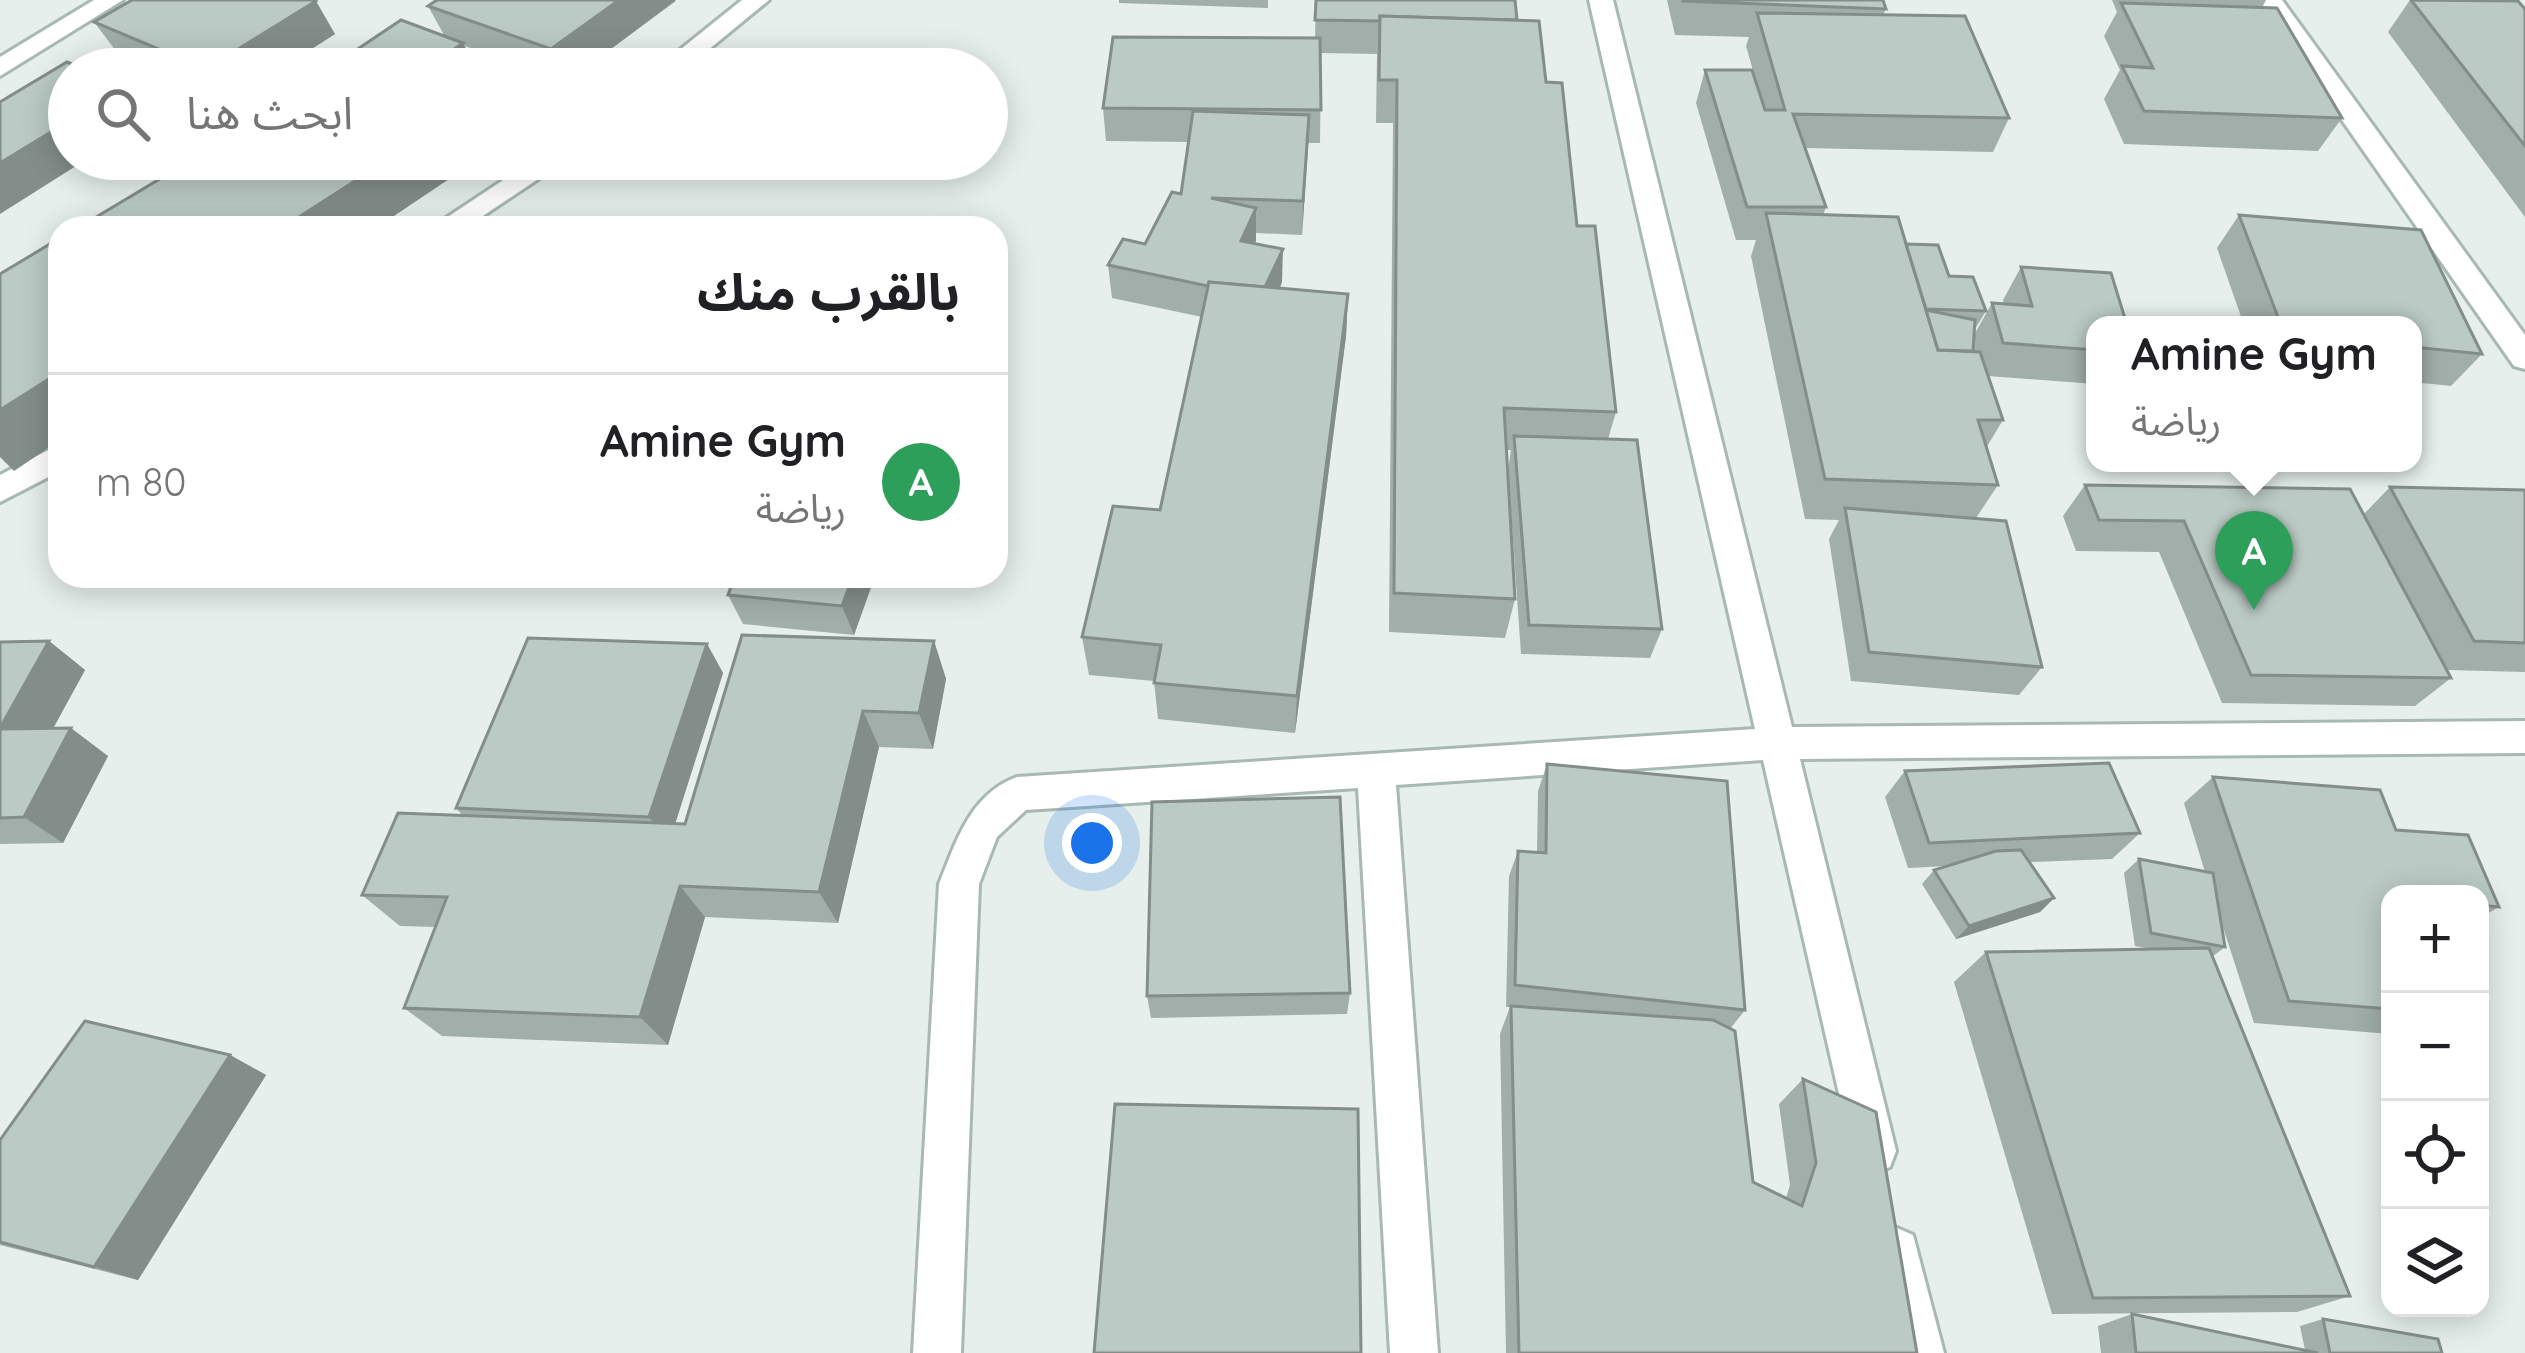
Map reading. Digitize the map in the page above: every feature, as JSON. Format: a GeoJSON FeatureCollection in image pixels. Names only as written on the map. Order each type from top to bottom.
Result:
{"type":"FeatureCollection","features":[{"type":"Feature","properties":{"kind":"street"},"geometry":{"type":"LineString","coordinates":[[0,68],[111,0]]}},
{"type":"Feature","properties":{"kind":"street"},"geometry":{"type":"LineString","coordinates":[[696,48],[757,0]]}},
{"type":"Feature","properties":{"kind":"street"},"geometry":{"type":"LineString","coordinates":[[1601,0],[1781,743],[1920,1353]]}},
{"type":"Feature","properties":{"kind":"street"},"geometry":{"type":"LineString","coordinates":[[2270,0],[2525,358]]}},
{"type":"Feature","properties":{"kind":"street"},"geometry":{"type":"LineString","coordinates":[[464,216],[521,180]]}},
{"type":"Feature","properties":{"kind":"street"},"geometry":{"type":"LineString","coordinates":[[0,490],[48,463]]}},
{"type":"Feature","properties":{"kind":"street"},"geometry":{"type":"LineString","coordinates":[[937,1353],[958,884],[982,826],[1017,794],[1781,743],[2525,737]]}},
{"type":"Feature","properties":{"kind":"street"},"geometry":{"type":"LineString","coordinates":[[1376,770],[1414,1353]]}},
{"type":"Feature","properties":{"kind":"building"},"geometry":{"type":"Polygon","coordinates":[[[132,0],[316,1],[240,48],[156,48],[94,22],[132,0]]]}},
{"type":"Feature","properties":{"kind":"building"},"geometry":{"type":"Polygon","coordinates":[[[437,0],[619,0],[552,48],[428,6],[437,0]]]}},
{"type":"Feature","properties":{"kind":"building"},"geometry":{"type":"Polygon","coordinates":[[[1316,0],[1515,0],[1517,20],[1380,16],[1380,21],[1315,20],[1316,0]]]}},
{"type":"Feature","properties":{"kind":"building"},"geometry":{"type":"Polygon","coordinates":[[[1883,0],[1886,9],[1683,1],[1883,0]]]}},
{"type":"Feature","properties":{"kind":"building"},"geometry":{"type":"Polygon","coordinates":[[[2411,0],[2518,1],[2525,9],[2525,146],[2411,0]]]}},
{"type":"Feature","properties":{"kind":"building"},"geometry":{"type":"Polygon","coordinates":[[[2121,3],[2277,8],[2342,118],[2144,111],[2122,66],[2153,68],[2121,3]]]}},
{"type":"Feature","properties":{"kind":"building"},"geometry":{"type":"Polygon","coordinates":[[[1757,13],[1965,16],[2009,118],[1793,114],[1826,207],[1747,207],[1705,70],[1752,70],[1765,110],[1785,110],[1757,13]]]}},
{"type":"Feature","properties":{"kind":"building"},"geometry":{"type":"Polygon","coordinates":[[[1380,16],[1539,21],[1546,82],[1562,83],[1577,226],[1595,226],[1616,412],[1504,408],[1515,599],[1394,593],[1397,80],[1379,80],[1380,16]]]}},
{"type":"Feature","properties":{"kind":"building"},"geometry":{"type":"Polygon","coordinates":[[[401,20],[463,43],[456,48],[359,48],[401,20]]]}},
{"type":"Feature","properties":{"kind":"building"},"geometry":{"type":"Polygon","coordinates":[[[1113,37],[1320,38],[1321,110],[1103,108],[1113,37]]]}},
{"type":"Feature","properties":{"kind":"building"},"geometry":{"type":"Polygon","coordinates":[[[48,73],[48,134],[0,163],[0,102],[48,73]]]}},
{"type":"Feature","properties":{"kind":"building"},"geometry":{"type":"Polygon","coordinates":[[[1193,111],[1309,115],[1303,201],[1211,198],[1256,208],[1241,241],[1283,249],[1265,287],[1209,282],[1208,286],[1108,265],[1123,239],[1145,244],[1172,192],[1181,194],[1193,111]]]}},
{"type":"Feature","properties":{"kind":"building"},"geometry":{"type":"Polygon","coordinates":[[[158,180],[356,180],[301,216],[98,216],[158,180]]]}},
{"type":"Feature","properties":{"kind":"building"},"geometry":{"type":"Polygon","coordinates":[[[1766,213],[1898,217],[1938,350],[1980,352],[2003,420],[1978,420],[1998,485],[1825,479],[1766,213]]]}},
{"type":"Feature","properties":{"kind":"building"},"geometry":{"type":"Polygon","coordinates":[[[2239,215],[2421,230],[2482,354],[2422,348],[2422,316],[2278,316],[2239,215]]]}},
{"type":"Feature","properties":{"kind":"building"},"geometry":{"type":"Polygon","coordinates":[[[1906,244],[1938,245],[1949,276],[1973,277],[1986,311],[1926,309],[1906,244]]]}},
{"type":"Feature","properties":{"kind":"building"},"geometry":{"type":"Polygon","coordinates":[[[48,245],[48,380],[0,410],[0,274],[48,245]]]}},
{"type":"Feature","properties":{"kind":"building"},"geometry":{"type":"Polygon","coordinates":[[[2021,267],[2111,273],[2124,316],[2086,316],[2086,349],[2003,343],[1992,303],[2032,306],[2021,267]]]}},
{"type":"Feature","properties":{"kind":"building"},"geometry":{"type":"Polygon","coordinates":[[[1209,282],[1348,294],[1297,696],[1154,683],[1161,645],[1082,637],[1113,506],[1160,510],[1209,282]]]}},
{"type":"Feature","properties":{"kind":"building"},"geometry":{"type":"Polygon","coordinates":[[[1926,310],[1975,320],[1973,351],[1938,350],[1926,310]]]}},
{"type":"Feature","properties":{"kind":"building"},"geometry":{"type":"Polygon","coordinates":[[[1514,436],[1637,440],[1662,629],[1529,625],[1514,436]]]}},
{"type":"Feature","properties":{"kind":"building"},"geometry":{"type":"Polygon","coordinates":[[[2085,485],[2350,489],[2451,678],[2251,675],[2184,521],[2099,520],[2085,485]]]}},
{"type":"Feature","properties":{"kind":"building"},"geometry":{"type":"Polygon","coordinates":[[[2390,487],[2525,490],[2525,643],[2474,641],[2390,487]]]}},
{"type":"Feature","properties":{"kind":"building"},"geometry":{"type":"Polygon","coordinates":[[[1845,508],[2006,521],[2042,667],[1869,652],[1845,508]]]}},
{"type":"Feature","properties":{"kind":"building"},"geometry":{"type":"Polygon","coordinates":[[[731,588],[849,588],[842,606],[728,595],[731,588]]]}},
{"type":"Feature","properties":{"kind":"building"},"geometry":{"type":"Polygon","coordinates":[[[742,635],[934,641],[919,713],[863,711],[819,892],[680,886],[640,1017],[404,1008],[447,897],[362,895],[398,813],[685,824],[742,635]]]}},
{"type":"Feature","properties":{"kind":"building"},"geometry":{"type":"Polygon","coordinates":[[[528,638],[707,644],[649,817],[456,808],[528,638]]]}},
{"type":"Feature","properties":{"kind":"building"},"geometry":{"type":"Polygon","coordinates":[[[49,641],[0,728],[0,642],[49,641]]]}},
{"type":"Feature","properties":{"kind":"building"},"geometry":{"type":"Polygon","coordinates":[[[71,728],[24,817],[0,818],[0,729],[71,728]]]}},
{"type":"Feature","properties":{"kind":"building"},"geometry":{"type":"Polygon","coordinates":[[[2109,763],[2140,833],[1929,843],[1905,771],[2109,763]]]}},
{"type":"Feature","properties":{"kind":"building"},"geometry":{"type":"Polygon","coordinates":[[[1547,764],[1727,781],[1745,1010],[1515,985],[1518,851],[1546,853],[1547,764]]]}},
{"type":"Feature","properties":{"kind":"building"},"geometry":{"type":"Polygon","coordinates":[[[2213,777],[2380,790],[2396,830],[2468,835],[2499,907],[2489,906],[2489,885],[2381,885],[2381,1008],[2289,1001],[2213,777]]]}},
{"type":"Feature","properties":{"kind":"building"},"geometry":{"type":"Polygon","coordinates":[[[1340,797],[1350,993],[1147,996],[1152,802],[1340,797]]]}},
{"type":"Feature","properties":{"kind":"building"},"geometry":{"type":"Polygon","coordinates":[[[2021,850],[2054,898],[1969,926],[1934,870],[1996,851],[2021,850]]]}},
{"type":"Feature","properties":{"kind":"building"},"geometry":{"type":"Polygon","coordinates":[[[2139,859],[2213,873],[2225,947],[2151,933],[2139,859]]]}},
{"type":"Feature","properties":{"kind":"building"},"geometry":{"type":"Polygon","coordinates":[[[2209,948],[2350,1296],[2093,1298],[1986,952],[2209,948]]]}},
{"type":"Feature","properties":{"kind":"building"},"geometry":{"type":"Polygon","coordinates":[[[1511,1006],[1713,1020],[1735,1031],[1753,1182],[1802,1206],[1816,1163],[1803,1079],[1876,1112],[1917,1353],[1519,1353],[1511,1006]]]}},
{"type":"Feature","properties":{"kind":"building"},"geometry":{"type":"Polygon","coordinates":[[[85,1021],[230,1055],[94,1267],[0,1242],[0,1140],[85,1021]]]}},
{"type":"Feature","properties":{"kind":"building"},"geometry":{"type":"Polygon","coordinates":[[[1115,1104],[1358,1109],[1361,1353],[1094,1353],[1115,1104]]]}},
{"type":"Feature","properties":{"kind":"building"},"geometry":{"type":"Polygon","coordinates":[[[2132,1314],[2318,1353],[2136,1353],[2132,1314]]]}},
{"type":"Feature","properties":{"kind":"building"},"geometry":{"type":"Polygon","coordinates":[[[2323,1319],[2438,1339],[2442,1353],[2330,1353],[2323,1319]]]}},
{"type":"Feature","properties":{"kind":"place","name":"Amine Gym"},"geometry":{"type":"Point","coordinates":[2254,610]}}]}
